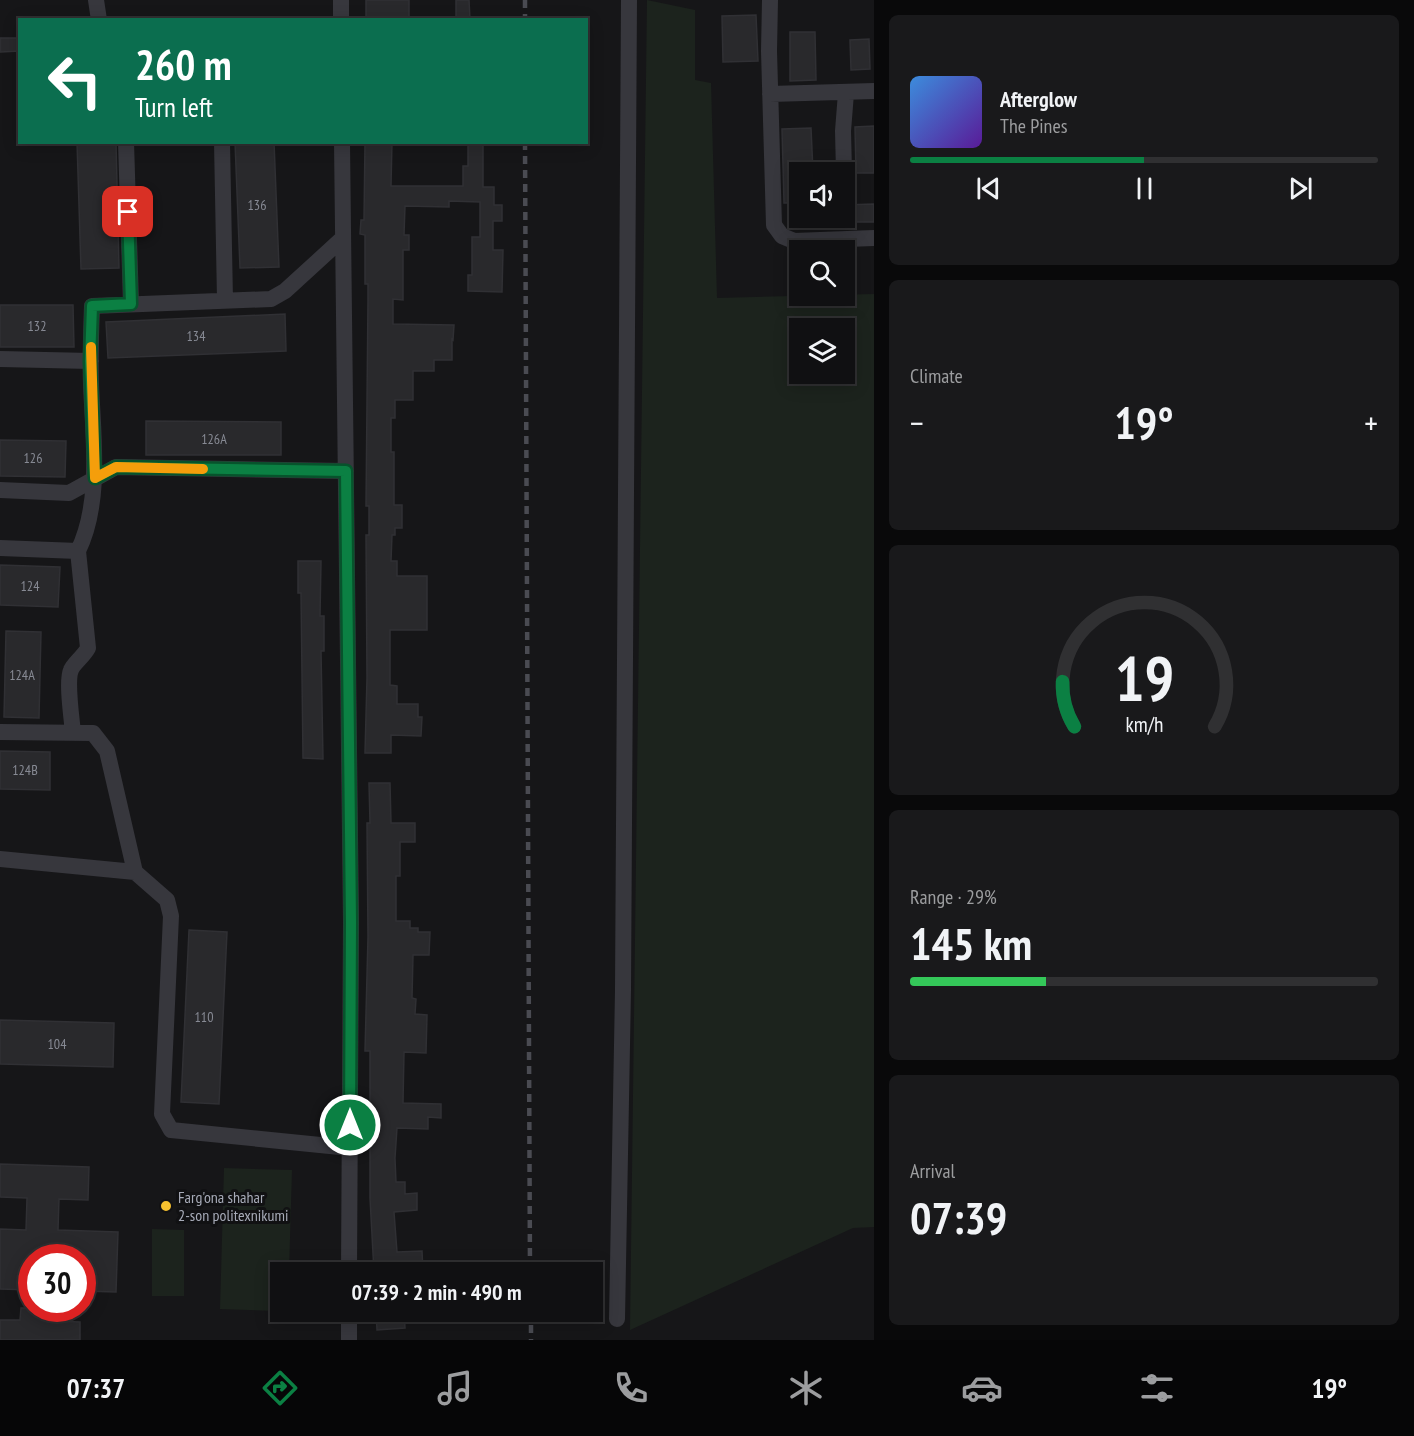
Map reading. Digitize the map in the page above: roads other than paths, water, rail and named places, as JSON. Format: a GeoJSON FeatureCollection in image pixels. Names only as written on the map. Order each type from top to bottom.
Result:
{"type":"FeatureCollection","features":[{"type":"Feature","properties":{"kind":"street"},"geometry":{"type":"LineString","coordinates":[[96,0],[99,18]]}},
{"type":"Feature","properties":{"kind":"street"},"geometry":{"type":"LineString","coordinates":[[341,0],[341,18]]}},
{"type":"Feature","properties":{"kind":"street"},"geometry":{"type":"LineString","coordinates":[[617,1319],[623,967],[630,0]]}},
{"type":"Feature","properties":{"kind":"street"},"geometry":{"type":"LineString","coordinates":[[770,0],[774,225],[782,236],[794,241],[874,238]]}},
{"type":"Feature","properties":{"kind":"street"},"geometry":{"type":"LineString","coordinates":[[770,93],[874,91]]}},
{"type":"Feature","properties":{"kind":"street"},"geometry":{"type":"LineString","coordinates":[[844,162],[846,93]]}},
{"type":"Feature","properties":{"kind":"street"},"geometry":{"type":"LineString","coordinates":[[126,144],[131,304]]}},
{"type":"Feature","properties":{"kind":"street"},"geometry":{"type":"LineString","coordinates":[[222,144],[225,300]]}},
{"type":"Feature","properties":{"kind":"street"},"geometry":{"type":"LineString","coordinates":[[342,144],[351,922],[349,1262]]}},
{"type":"Feature","properties":{"kind":"street"},"geometry":{"type":"LineString","coordinates":[[73,733],[69,678],[71,669],[88,648],[78,551],[85,537],[95,478],[90,361],[92,306],[272,299],[285,291],[343,238]]}},
{"type":"Feature","properties":{"kind":"street"},"geometry":{"type":"LineString","coordinates":[[0,359],[90,361]]}},
{"type":"Feature","properties":{"kind":"street"},"geometry":{"type":"LineString","coordinates":[[0,490],[69,493],[116,467],[346,471]]}},
{"type":"Feature","properties":{"kind":"street"},"geometry":{"type":"LineString","coordinates":[[0,548],[78,551]]}},
{"type":"Feature","properties":{"kind":"street"},"geometry":{"type":"LineString","coordinates":[[0,732],[93,733],[107,751],[135,872],[166,900],[171,916],[162,1114],[171,1130],[350,1148]]}},
{"type":"Feature","properties":{"kind":"street"},"geometry":{"type":"LineString","coordinates":[[0,859],[135,872]]}},
{"type":"Feature","properties":{"kind":"street"},"geometry":{"type":"LineString","coordinates":[[349,1322],[349,1340]]}},
{"type":"Feature","properties":{"kind":"railway"},"geometry":{"type":"LineString","coordinates":[[525,0],[525,18]]}},
{"type":"Feature","properties":{"kind":"railway"},"geometry":{"type":"LineString","coordinates":[[525,144],[530,1262]]}},
{"type":"Feature","properties":{"kind":"railway"},"geometry":{"type":"LineString","coordinates":[[531,1322],[531,1340]]}},
{"type":"Feature","properties":{"kind":"place","name":"Farg'ona shahar 2-son politexnikumi"},"geometry":{"type":"Point","coordinates":[166,1206]}}]}
